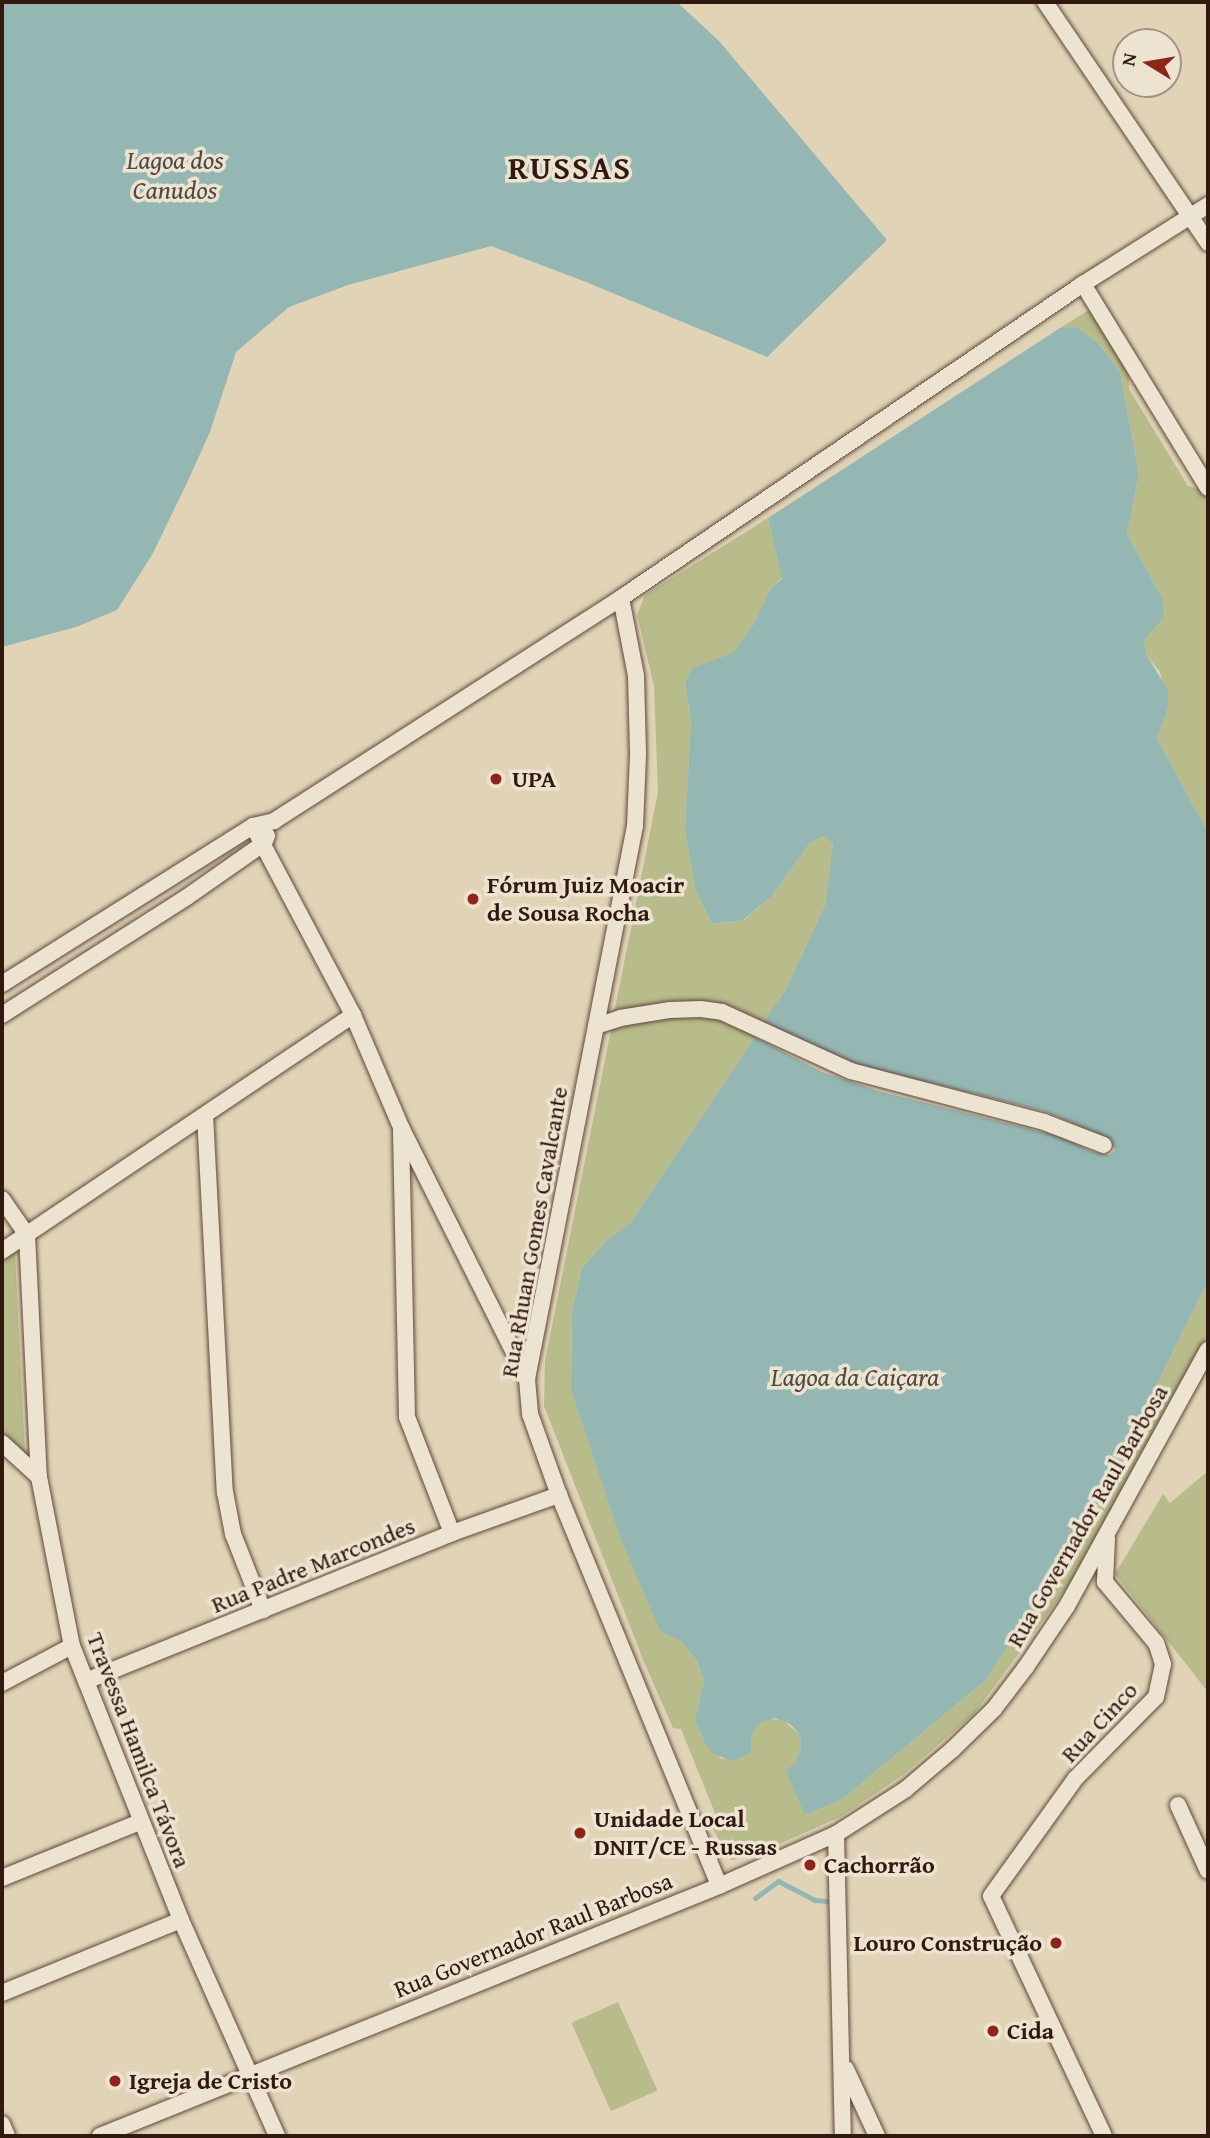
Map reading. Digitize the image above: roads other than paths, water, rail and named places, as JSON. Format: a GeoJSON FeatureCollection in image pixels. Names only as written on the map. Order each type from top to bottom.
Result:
{"type":"FeatureCollection","features":[{"type":"Feature","properties":{"kind":"street"},"geometry":{"type":"LineString","coordinates":[[1045,2],[1208,243]]}},
{"type":"Feature","properties":{"kind":"street"},"geometry":{"type":"LineString","coordinates":[[2,984],[253,825],[274,821],[621,598],[1083,284],[1208,205]]}},
{"type":"Feature","properties":{"kind":"street"},"geometry":{"type":"LineString","coordinates":[[1083,284],[1208,488]]}},
{"type":"Feature","properties":{"kind":"street","name":"Rua Rhuan Gomes Cavalcante"},"geometry":{"type":"LineString","coordinates":[[621,598],[636,676],[638,755],[635,826],[527,1380],[530,1414],[559,1495],[719,1886]]}},
{"type":"Feature","properties":{"kind":"street"},"geometry":{"type":"LineString","coordinates":[[2,1015],[187,897],[264,843],[274,821]]}},
{"type":"Feature","properties":{"kind":"street"},"geometry":{"type":"LineString","coordinates":[[253,825],[353,1015],[401,1127],[527,1380]]}},
{"type":"Feature","properties":{"kind":"street"},"geometry":{"type":"LineString","coordinates":[[596,1026],[620,1018],[670,1010],[701,1009],[722,1012],[851,1071],[1044,1122],[1104,1145]]}},
{"type":"Feature","properties":{"kind":"street"},"geometry":{"type":"LineString","coordinates":[[2,1251],[353,1015]]}},
{"type":"Feature","properties":{"kind":"street"},"geometry":{"type":"LineString","coordinates":[[205,1115],[225,1492],[233,1534],[262,1610]]}},
{"type":"Feature","properties":{"kind":"street"},"geometry":{"type":"LineString","coordinates":[[401,1127],[407,1417],[452,1533]]}},
{"type":"Feature","properties":{"kind":"street"},"geometry":{"type":"LineString","coordinates":[[2,1199],[27,1235]]}},
{"type":"Feature","properties":{"kind":"street","name":"Travessa Hamilca Távora"},"geometry":{"type":"LineString","coordinates":[[27,1235],[39,1477],[72,1646],[140,1822],[277,2136]]}},
{"type":"Feature","properties":{"kind":"street","name":"Rua Governador Raul Barbosa"},"geometry":{"type":"LineString","coordinates":[[100,2136],[719,1886],[836,1834],[906,1788],[952,1750],[994,1709],[1067,1606],[1208,1350]]}},
{"type":"Feature","properties":{"kind":"street"},"geometry":{"type":"LineString","coordinates":[[2,1443],[39,1477]]}},
{"type":"Feature","properties":{"kind":"street","name":"Rua Padre Marcondes"},"geometry":{"type":"LineString","coordinates":[[86,1681],[452,1533],[559,1495]]}},
{"type":"Feature","properties":{"kind":"street","name":"Rua Cinco"},"geometry":{"type":"LineString","coordinates":[[1104,2136],[991,1896],[1075,1779],[1156,1697],[1163,1664],[1156,1643],[1105,1582],[1107,1531]]}},
{"type":"Feature","properties":{"kind":"street"},"geometry":{"type":"LineString","coordinates":[[2,1683],[72,1646]]}},
{"type":"Feature","properties":{"kind":"street"},"geometry":{"type":"LineString","coordinates":[[1178,1805],[1206,1861]]}},
{"type":"Feature","properties":{"kind":"street"},"geometry":{"type":"LineString","coordinates":[[2,1878],[140,1822]]}},
{"type":"Feature","properties":{"kind":"street"},"geometry":{"type":"LineString","coordinates":[[836,1834],[843,2136]]}},
{"type":"Feature","properties":{"kind":"street"},"geometry":{"type":"LineString","coordinates":[[2,1993],[181,1920]]}},
{"type":"Feature","properties":{"kind":"street"},"geometry":{"type":"LineString","coordinates":[[843,2063],[877,2136]]}},
{"type":"Feature","properties":{"kind":"street"},"geometry":{"type":"LineString","coordinates":[[2,2124],[6,2136]]}},
{"type":"Feature","properties":{"kind":"water","name":"Lagoa dos Canudos"},"geometry":{"type":"Polygon","coordinates":[[[2,2],[677,2],[719,41],[887,240],[767,357],[491,246],[348,285],[289,307],[236,352],[210,432],[187,483],[152,555],[117,610],[76,627],[2,647],[2,2]]]}},
{"type":"Feature","properties":{"kind":"water","name":"Lagoa da Caiçara"},"geometry":{"type":"Polygon","coordinates":[[[1077,327],[1099,344],[1120,372],[1139,474],[1127,534],[1162,598],[1164,617],[1144,640],[1147,656],[1168,690],[1168,708],[1157,738],[1208,833],[1208,1281],[1091,1517],[986,1680],[841,1800],[805,1815],[786,1771],[795,1763],[801,1747],[800,1735],[790,1724],[775,1718],[760,1723],[751,1735],[751,1753],[732,1761],[714,1754],[706,1746],[695,1719],[704,1681],[697,1661],[681,1641],[660,1631],[620,1537],[571,1389],[572,1311],[582,1268],[606,1241],[631,1222],[755,1037],[822,1072],[878,1091],[1062,1137],[1092,1152],[1110,1155],[1115,1150],[1107,1138],[1044,1111],[854,1064],[762,1024],[785,991],[825,905],[833,844],[824,836],[810,843],[771,897],[743,920],[712,924],[696,891],[685,832],[691,719],[685,683],[692,668],[733,653],[752,627],[771,588],[782,579],[768,518],[1060,328],[1077,327]]]}},
{"type":"Feature","properties":{"kind":"waterway"},"geometry":{"type":"LineString","coordinates":[[755,1898],[778,1881],[815,1900],[827,1901]]}},
{"type":"Feature","properties":{"kind":"place","name":"UPA"},"geometry":{"type":"Point","coordinates":[496,779]}},
{"type":"Feature","properties":{"kind":"place","name":"Fórum Juiz Moacir de Sousa Rocha"},"geometry":{"type":"Point","coordinates":[473,899]}},
{"type":"Feature","properties":{"kind":"place","name":"Unidade Local DNIT/CE - Russas"},"geometry":{"type":"Point","coordinates":[580,1833]}},
{"type":"Feature","properties":{"kind":"place","name":"Cachorrão"},"geometry":{"type":"Point","coordinates":[810,1865]}},
{"type":"Feature","properties":{"kind":"place","name":"Louro Construção"},"geometry":{"type":"Point","coordinates":[1056,1943]}},
{"type":"Feature","properties":{"kind":"place","name":"Cida"},"geometry":{"type":"Point","coordinates":[993,2031]}},
{"type":"Feature","properties":{"kind":"place","name":"Igreja de Cristo"},"geometry":{"type":"Point","coordinates":[115,2081]}},
{"type":"Feature","properties":{"kind":"district","name":"RUSSAS"},"geometry":{"type":"Point","coordinates":[570,168]}}]}
